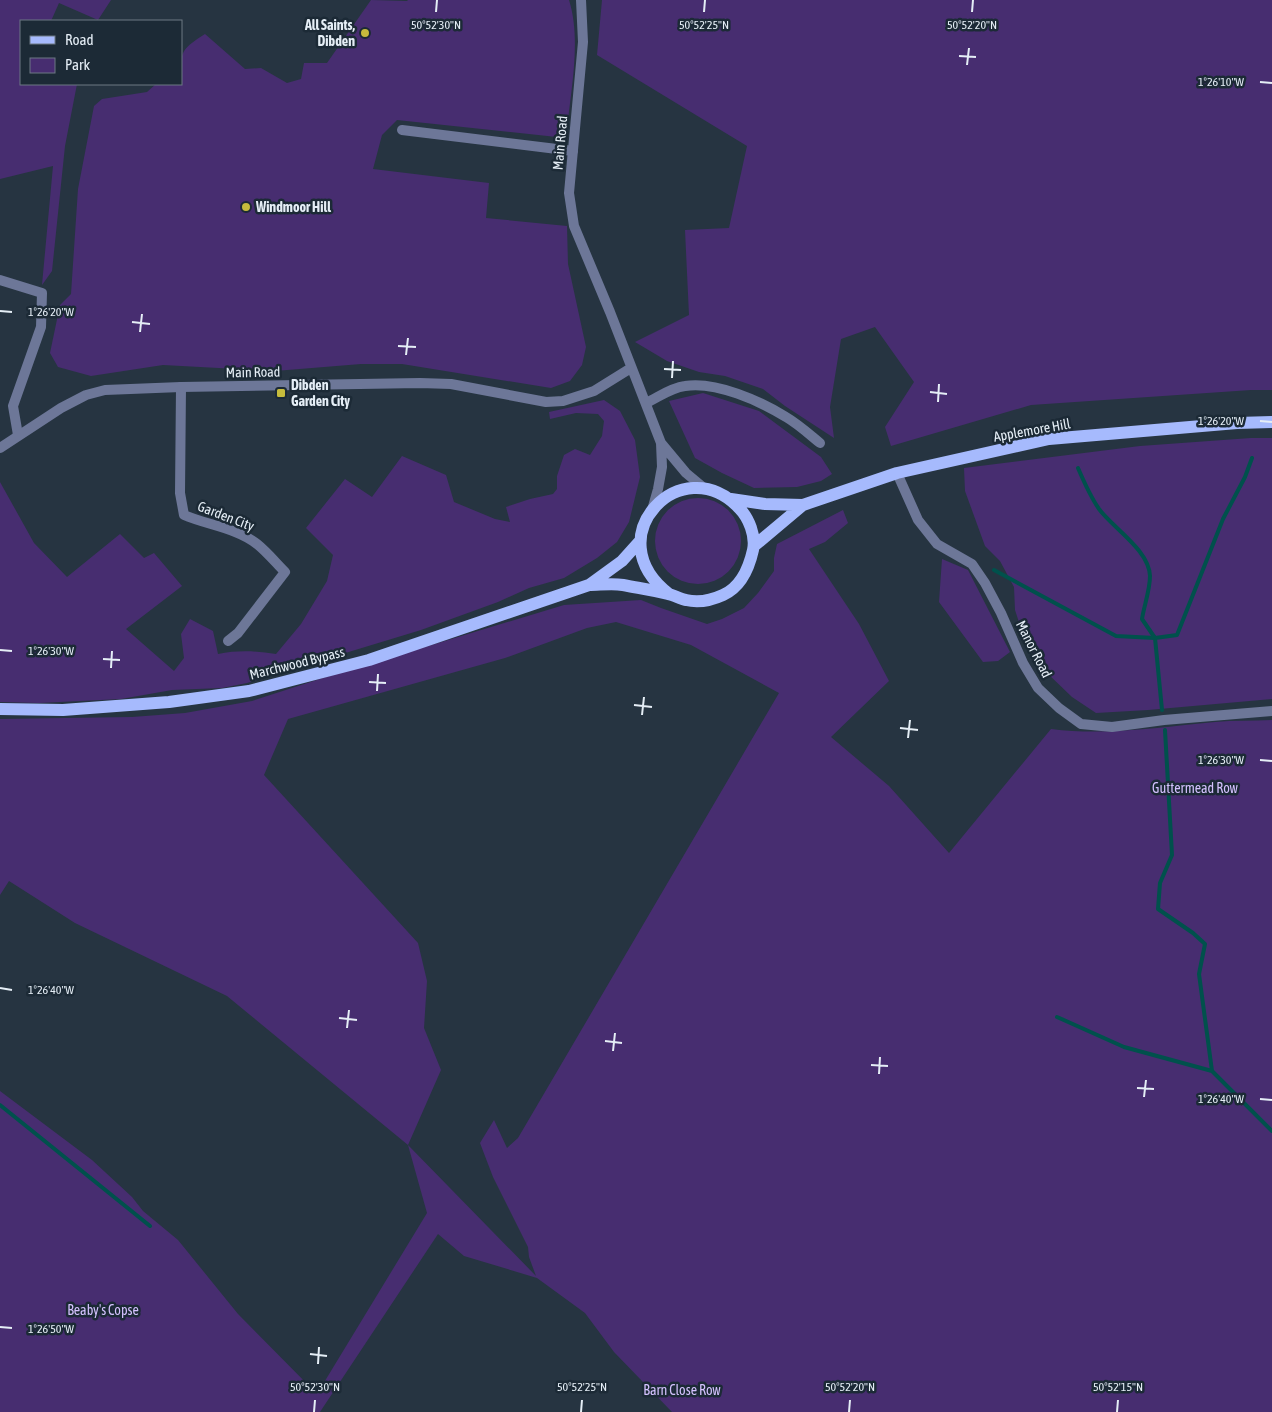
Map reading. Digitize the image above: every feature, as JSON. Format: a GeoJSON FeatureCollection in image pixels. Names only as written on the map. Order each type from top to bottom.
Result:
{"type":"FeatureCollection","features":[{"type":"Feature","properties":{"kind":"main road","name":"Applemore Hill"},"geometry":{"type":"LineString","coordinates":[[731,499],[765,504],[803,505],[897,473],[1049,439],[1237,423],[1272,422]]}},
{"type":"Feature","properties":{"kind":"main road"},"geometry":{"type":"LineString","coordinates":[[689,488],[704,488],[718,492],[731,499],[744,512],[751,528],[754,546],[750,565],[740,582],[725,594],[706,601],[687,601],[669,594],[656,584],[647,572],[641,557],[640,541],[644,525],[652,510],[662,500],[675,492],[689,488]]}},
{"type":"Feature","properties":{"kind":"main road","name":"Applemore Hill"},"geometry":{"type":"LineString","coordinates":[[754,546],[803,505]]}},
{"type":"Feature","properties":{"kind":"main road","name":"Marchwood Bypass"},"geometry":{"type":"LineString","coordinates":[[0,709],[63,710],[169,702],[249,691],[368,660],[589,585],[622,561],[640,541]]}},
{"type":"Feature","properties":{"kind":"main road","name":"Marchwood Bypass"},"geometry":{"type":"LineString","coordinates":[[589,585],[620,585],[669,594]]}},
{"type":"Feature","properties":{"kind":"street","name":"Main Road"},"geometry":{"type":"LineString","coordinates":[[582,0],[583,42],[569,193],[574,226],[661,443],[662,467],[652,510]]}},
{"type":"Feature","properties":{"kind":"street"},"geometry":{"type":"LineString","coordinates":[[402,130],[573,151]]}},
{"type":"Feature","properties":{"kind":"street"},"geometry":{"type":"LineString","coordinates":[[0,280],[42,293],[41,327],[12,406],[18,435]]}},
{"type":"Feature","properties":{"kind":"street","name":"Main Road"},"geometry":{"type":"LineString","coordinates":[[0,448],[61,408],[86,395],[105,390],[181,387],[443,384],[546,402],[563,401],[586,394],[632,368]]}},
{"type":"Feature","properties":{"kind":"street"},"geometry":{"type":"LineString","coordinates":[[646,403],[670,390],[686,386],[705,386],[733,392],[788,417],[820,443]]}},
{"type":"Feature","properties":{"kind":"street","name":"Garden City"},"geometry":{"type":"LineString","coordinates":[[181,387],[180,493],[184,514],[200,522],[228,530],[256,543],[285,572],[238,633],[228,641]]}},
{"type":"Feature","properties":{"kind":"street","name":"Main Road"},"geometry":{"type":"LineString","coordinates":[[661,443],[686,473],[704,488]]}},
{"type":"Feature","properties":{"kind":"street","name":"Manor Road"},"geometry":{"type":"LineString","coordinates":[[897,473],[918,520],[932,538],[937,544],[972,564],[985,583],[1023,663],[1038,688],[1059,708],[1081,724],[1112,727],[1164,720],[1272,711]]}},
{"type":"Feature","properties":{"kind":"green space"},"geometry":{"type":"Polygon","coordinates":[[[0,0],[111,0],[98,20],[59,3],[51,20],[20,20],[20,85],[77,85],[65,146],[52,271],[42,285],[53,166],[0,179],[0,0]]]}},
{"type":"Feature","properties":{"kind":"green space"},"geometry":{"type":"Polygon","coordinates":[[[371,0],[569,0],[573,16],[575,50],[566,138],[397,120],[382,135],[373,169],[489,183],[486,218],[567,226],[568,264],[586,347],[582,365],[570,381],[551,388],[402,364],[361,364],[275,371],[163,365],[91,376],[58,367],[50,353],[60,305],[71,294],[78,189],[94,106],[102,99],[147,92],[155,85],[182,85],[183,54],[190,45],[205,34],[245,69],[261,68],[287,83],[301,79],[304,63],[327,63],[371,0]]]}},
{"type":"Feature","properties":{"kind":"green space"},"geometry":{"type":"Polygon","coordinates":[[[602,0],[1272,0],[1272,390],[1031,405],[891,446],[885,427],[914,382],[875,327],[841,339],[830,407],[834,438],[763,389],[725,376],[699,372],[667,361],[635,342],[689,315],[685,230],[729,228],[747,146],[597,55],[602,0]]]}},
{"type":"Feature","properties":{"kind":"green space"},"geometry":{"type":"Polygon","coordinates":[[[703,393],[759,411],[821,457],[832,474],[821,481],[797,487],[754,488],[695,458],[669,401],[703,393]]]}},
{"type":"Feature","properties":{"kind":"green space"},"geometry":{"type":"Polygon","coordinates":[[[604,400],[620,411],[635,440],[640,477],[629,522],[617,542],[597,558],[564,578],[529,588],[498,602],[421,630],[247,683],[222,688],[172,690],[121,699],[39,703],[0,702],[0,482],[34,543],[67,577],[120,534],[144,558],[154,553],[182,586],[126,629],[174,671],[184,658],[181,634],[190,619],[213,631],[218,654],[247,651],[276,654],[301,624],[327,581],[333,555],[306,528],[345,479],[372,497],[402,456],[446,475],[454,502],[495,519],[510,522],[506,507],[553,494],[557,489],[557,476],[564,455],[575,449],[590,455],[602,436],[604,421],[598,414],[576,413],[550,419],[549,412],[604,400]]]}},
{"type":"Feature","properties":{"kind":"green space"},"geometry":{"type":"Polygon","coordinates":[[[1272,438],[1272,699],[1096,713],[1072,697],[1046,672],[1026,644],[1015,610],[1014,587],[1000,561],[985,546],[965,491],[964,468],[1140,446],[1272,438]]]}},
{"type":"Feature","properties":{"kind":"green space"},"geometry":{"type":"Polygon","coordinates":[[[698,498],[714,502],[728,511],[737,525],[741,541],[737,557],[728,571],[714,580],[698,584],[682,580],[668,571],[659,557],[655,541],[659,525],[668,511],[682,502],[698,498]]]}},
{"type":"Feature","properties":{"kind":"green space"},"geometry":{"type":"Polygon","coordinates":[[[843,510],[848,523],[825,542],[809,549],[859,624],[889,681],[831,737],[889,786],[949,853],[1051,729],[1092,732],[1222,721],[1272,720],[1272,1412],[672,1412],[614,1352],[585,1313],[537,1278],[464,1256],[438,1234],[320,1412],[0,1412],[0,1091],[92,1160],[132,1197],[143,1211],[178,1240],[238,1314],[317,1394],[427,1213],[408,1145],[227,996],[75,923],[9,881],[0,895],[0,719],[132,717],[185,713],[252,701],[564,605],[641,600],[707,624],[744,608],[758,593],[774,571],[777,544],[843,510]],[[616,622],[587,628],[505,658],[288,719],[264,775],[418,943],[427,981],[424,1028],[441,1070],[408,1145],[536,1276],[529,1257],[528,1247],[493,1177],[480,1143],[494,1120],[507,1148],[518,1138],[779,693],[691,645],[616,622]]]}},
{"type":"Feature","properties":{"kind":"green space"},"geometry":{"type":"Polygon","coordinates":[[[942,559],[968,570],[1010,652],[998,661],[983,662],[939,602],[942,559]]]}},
{"type":"Feature","properties":{"kind":"waterway"},"geometry":{"type":"LineString","coordinates":[[1162,710],[1155,638],[1177,635],[1223,519],[1245,477],[1252,458]]}},
{"type":"Feature","properties":{"kind":"waterway"},"geometry":{"type":"LineString","coordinates":[[1078,468],[1099,509],[1144,557],[1148,566],[1150,581],[1142,619],[1155,638]]}},
{"type":"Feature","properties":{"kind":"waterway"},"geometry":{"type":"LineString","coordinates":[[994,570],[1116,636],[1155,638]]}},
{"type":"Feature","properties":{"kind":"waterway"},"geometry":{"type":"LineString","coordinates":[[1165,730],[1172,855],[1160,883],[1158,909],[1193,933],[1205,944],[1199,974],[1212,1071],[1272,1131]]}},
{"type":"Feature","properties":{"kind":"waterway"},"geometry":{"type":"LineString","coordinates":[[1057,1017],[1124,1047],[1212,1071]]}},
{"type":"Feature","properties":{"kind":"waterway"},"geometry":{"type":"LineString","coordinates":[[0,1105],[150,1226]]}},
{"type":"Feature","properties":{"kind":"place","name":"All Saints, Dibden"},"geometry":{"type":"Point","coordinates":[365,33]}},
{"type":"Feature","properties":{"kind":"place","name":"Windmoor Hill"},"geometry":{"type":"Point","coordinates":[246,207]}},
{"type":"Feature","properties":{"kind":"place","name":"Dibden Garden City"},"geometry":{"type":"Point","coordinates":[281,393]}},
{"type":"Feature","properties":{"kind":"park label","name":"Guttermead Row"},"geometry":{"type":"Point","coordinates":[1195,788]}},
{"type":"Feature","properties":{"kind":"park label","name":"Beaby's Copse"},"geometry":{"type":"Point","coordinates":[103,1310]}},
{"type":"Feature","properties":{"kind":"park label","name":"Barn Close Row"},"geometry":{"type":"Point","coordinates":[682,1390]}}]}
